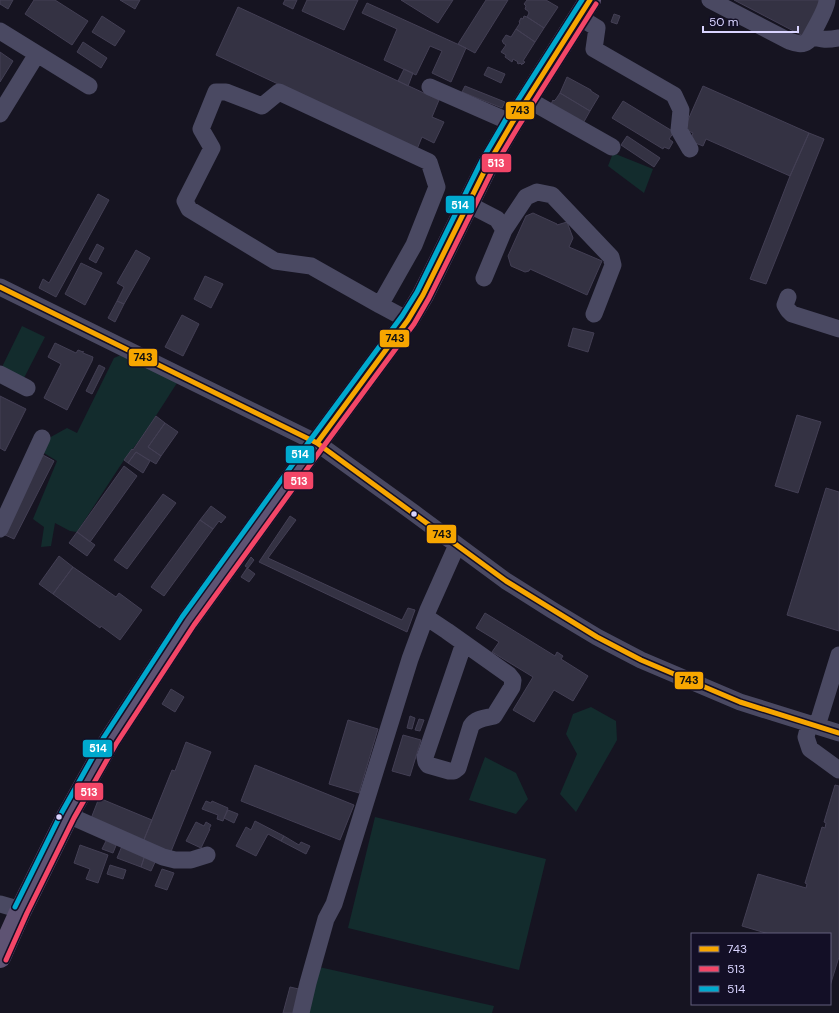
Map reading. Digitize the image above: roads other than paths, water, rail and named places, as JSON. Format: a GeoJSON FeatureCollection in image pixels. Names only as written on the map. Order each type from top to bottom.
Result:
{"type":"FeatureCollection","features":[{"type":"Feature","properties":{"kind":"main road"},"geometry":{"type":"LineString","coordinates":[[0,957],[21,910],[68,815],[110,740],[188,621],[408,320],[423,295],[488,164],[586,5]]}},
{"type":"Feature","properties":{"kind":"street"},"geometry":{"type":"LineString","coordinates":[[710,0],[789,41],[799,44],[804,44],[808,41],[827,0]]}},
{"type":"Feature","properties":{"kind":"street"},"geometry":{"type":"LineString","coordinates":[[586,5],[597,28],[594,49],[674,94],[681,110],[679,130],[690,149]]}},
{"type":"Feature","properties":{"kind":"street"},"geometry":{"type":"LineString","coordinates":[[0,31],[89,86]]}},
{"type":"Feature","properties":{"kind":"street"},"geometry":{"type":"LineString","coordinates":[[811,36],[827,40],[839,38]]}},
{"type":"Feature","properties":{"kind":"street"},"geometry":{"type":"LineString","coordinates":[[0,114],[37,54]]}},
{"type":"Feature","properties":{"kind":"street"},"geometry":{"type":"LineString","coordinates":[[430,87],[512,123]]}},
{"type":"Feature","properties":{"kind":"street"},"geometry":{"type":"LineString","coordinates":[[380,305],[414,245],[437,187],[429,162],[279,92],[262,106],[226,92],[216,92],[201,129],[212,148],[185,201],[189,209],[275,260],[311,266],[391,312],[408,320]]}},
{"type":"Feature","properties":{"kind":"street"},"geometry":{"type":"LineString","coordinates":[[527,99],[612,147]]}},
{"type":"Feature","properties":{"kind":"street"},"geometry":{"type":"LineString","coordinates":[[484,278],[504,230],[526,197],[537,192],[552,195],[611,257],[613,265],[594,314]]}},
{"type":"Feature","properties":{"kind":"street"},"geometry":{"type":"LineString","coordinates":[[468,204],[497,220],[504,230]]}},
{"type":"Feature","properties":{"kind":"street"},"geometry":{"type":"LineString","coordinates":[[0,287],[317,443],[506,582],[597,637],[641,660],[740,702],[839,734]]}},
{"type":"Feature","properties":{"kind":"street"},"geometry":{"type":"LineString","coordinates":[[788,296],[785,305],[792,314],[839,328]]}},
{"type":"Feature","properties":{"kind":"street"},"geometry":{"type":"LineString","coordinates":[[0,374],[27,388]]}},
{"type":"Feature","properties":{"kind":"street"},"geometry":{"type":"LineString","coordinates":[[0,529],[42,438]]}},
{"type":"Feature","properties":{"kind":"street"},"geometry":{"type":"LineString","coordinates":[[301,1013],[326,919],[334,904],[410,659],[426,617],[457,545]]}},
{"type":"Feature","properties":{"kind":"street"},"geometry":{"type":"LineString","coordinates":[[426,617],[464,643],[509,675],[513,680],[512,687],[494,716],[477,720],[471,726],[458,768],[454,771],[449,771],[428,765],[425,757],[464,643]]}},
{"type":"Feature","properties":{"kind":"street"},"geometry":{"type":"LineString","coordinates":[[839,655],[813,725],[806,737],[810,749],[839,770]]}},
{"type":"Feature","properties":{"kind":"street"},"geometry":{"type":"LineString","coordinates":[[68,815],[163,857],[175,860],[191,860],[207,855]]}},
{"type":"Feature","properties":{"kind":"street"},"geometry":{"type":"LineString","coordinates":[[0,904],[21,910]]}}]}
